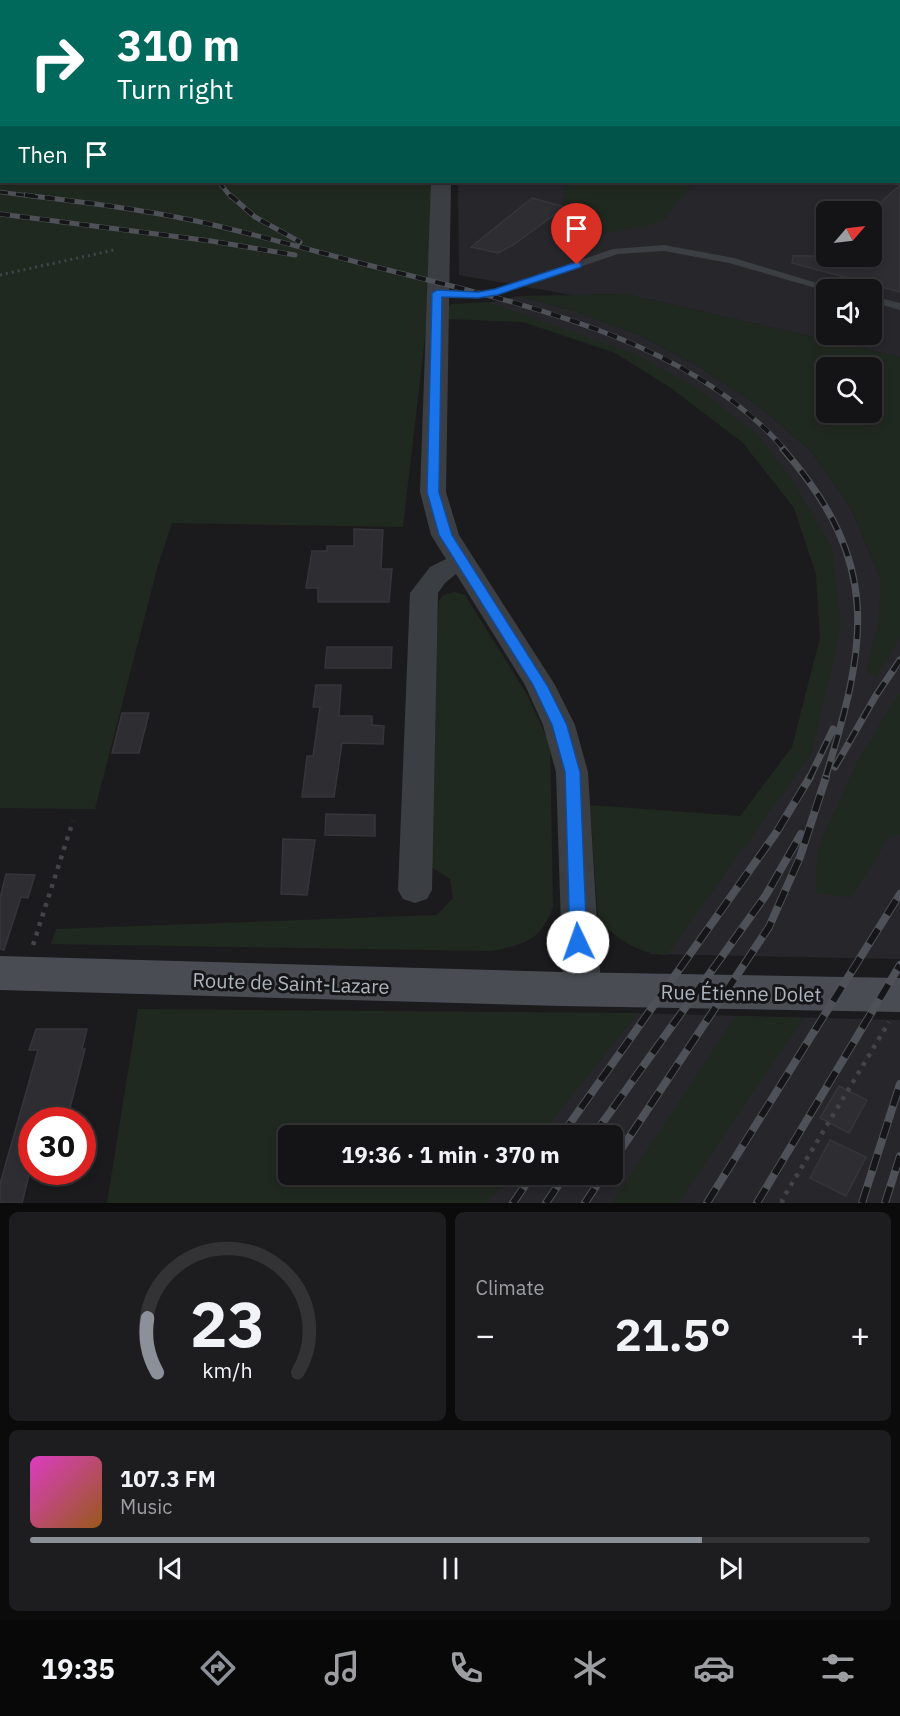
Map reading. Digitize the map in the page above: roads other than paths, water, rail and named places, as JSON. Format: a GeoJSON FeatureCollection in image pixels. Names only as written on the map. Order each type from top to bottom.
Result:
{"type":"FeatureCollection","features":[{"type":"Feature","properties":{"kind":"main road","name":"Route de Saint-Lazare"},"geometry":{"type":"LineString","coordinates":[[12,974],[315,984],[582,988]]}},
{"type":"Feature","properties":{"kind":"main road","name":"Rue Étienne Dolet"},"geometry":{"type":"LineString","coordinates":[[582,988],[897,1004]]}},
{"type":"Feature","properties":{"kind":"street"},"geometry":{"type":"LineString","coordinates":[[441,183],[433,492],[445,535],[540,685],[559,725],[572,772],[582,988]]}},
{"type":"Feature","properties":{"kind":"street"},"geometry":{"type":"LineString","coordinates":[[415,890],[424,593],[434,575],[451,565],[463,563]]}},
{"type":"Feature","properties":{"kind":"lane"},"geometry":{"type":"LineString","coordinates":[[437,293],[478,295],[497,292],[617,251],[664,248],[730,260],[816,285]]}},
{"type":"Feature","properties":{"kind":"lane"},"geometry":{"type":"LineString","coordinates":[[882,302],[900,307]]}},
{"type":"Feature","properties":{"kind":"railway"},"geometry":{"type":"LineString","coordinates":[[220,183],[231,197]]}},
{"type":"Feature","properties":{"kind":"railway"},"geometry":{"type":"LineString","coordinates":[[0,192],[38,197]]}},
{"type":"Feature","properties":{"kind":"railway"},"geometry":{"type":"LineString","coordinates":[[25,195],[132,209],[218,226],[482,294],[594,328],[648,351],[698,378],[745,411],[785,450]]}},
{"type":"Feature","properties":{"kind":"railway"},"geometry":{"type":"LineString","coordinates":[[230,195],[255,217],[300,242]]}},
{"type":"Feature","properties":{"kind":"railway"},"geometry":{"type":"LineString","coordinates":[[0,214],[211,241],[295,255]]}},
{"type":"Feature","properties":{"kind":"railway"},"geometry":{"type":"LineString","coordinates":[[783,449],[815,491],[838,530],[851,568],[857,606],[857,645],[850,686],[825,779]]}},
{"type":"Feature","properties":{"kind":"railway"},"geometry":{"type":"LineString","coordinates":[[835,767],[875,697],[900,660]]}},
{"type":"Feature","properties":{"kind":"railway"},"geometry":{"type":"LineString","coordinates":[[810,777],[833,729]]}},
{"type":"Feature","properties":{"kind":"railway"},"geometry":{"type":"LineString","coordinates":[[569,1125],[776,833],[810,777]]}},
{"type":"Feature","properties":{"kind":"railway"},"geometry":{"type":"LineString","coordinates":[[623,1146],[769,927],[800,857],[826,777]]}},
{"type":"Feature","properties":{"kind":"railway"},"geometry":{"type":"LineString","coordinates":[[601,1125],[766,895],[801,834]]}},
{"type":"Feature","properties":{"kind":"railway"},"geometry":{"type":"LineString","coordinates":[[707,1203],[900,894]]}},
{"type":"Feature","properties":{"kind":"railway"},"geometry":{"type":"LineString","coordinates":[[757,1203],[900,965]]}},
{"type":"Feature","properties":{"kind":"railway"},"geometry":{"type":"LineString","coordinates":[[862,1203],[900,1084]]}},
{"type":"Feature","properties":{"kind":"railway"},"geometry":{"type":"LineString","coordinates":[[885,1203],[900,1156]]}},
{"type":"Feature","properties":{"kind":"railway"},"geometry":{"type":"LineString","coordinates":[[513,1203],[525,1185]]}},
{"type":"Feature","properties":{"kind":"railway"},"geometry":{"type":"LineString","coordinates":[[546,1203],[558,1185]]}},
{"type":"Feature","properties":{"kind":"railway"},"geometry":{"type":"LineString","coordinates":[[585,1203],[597,1185]]}}]}
